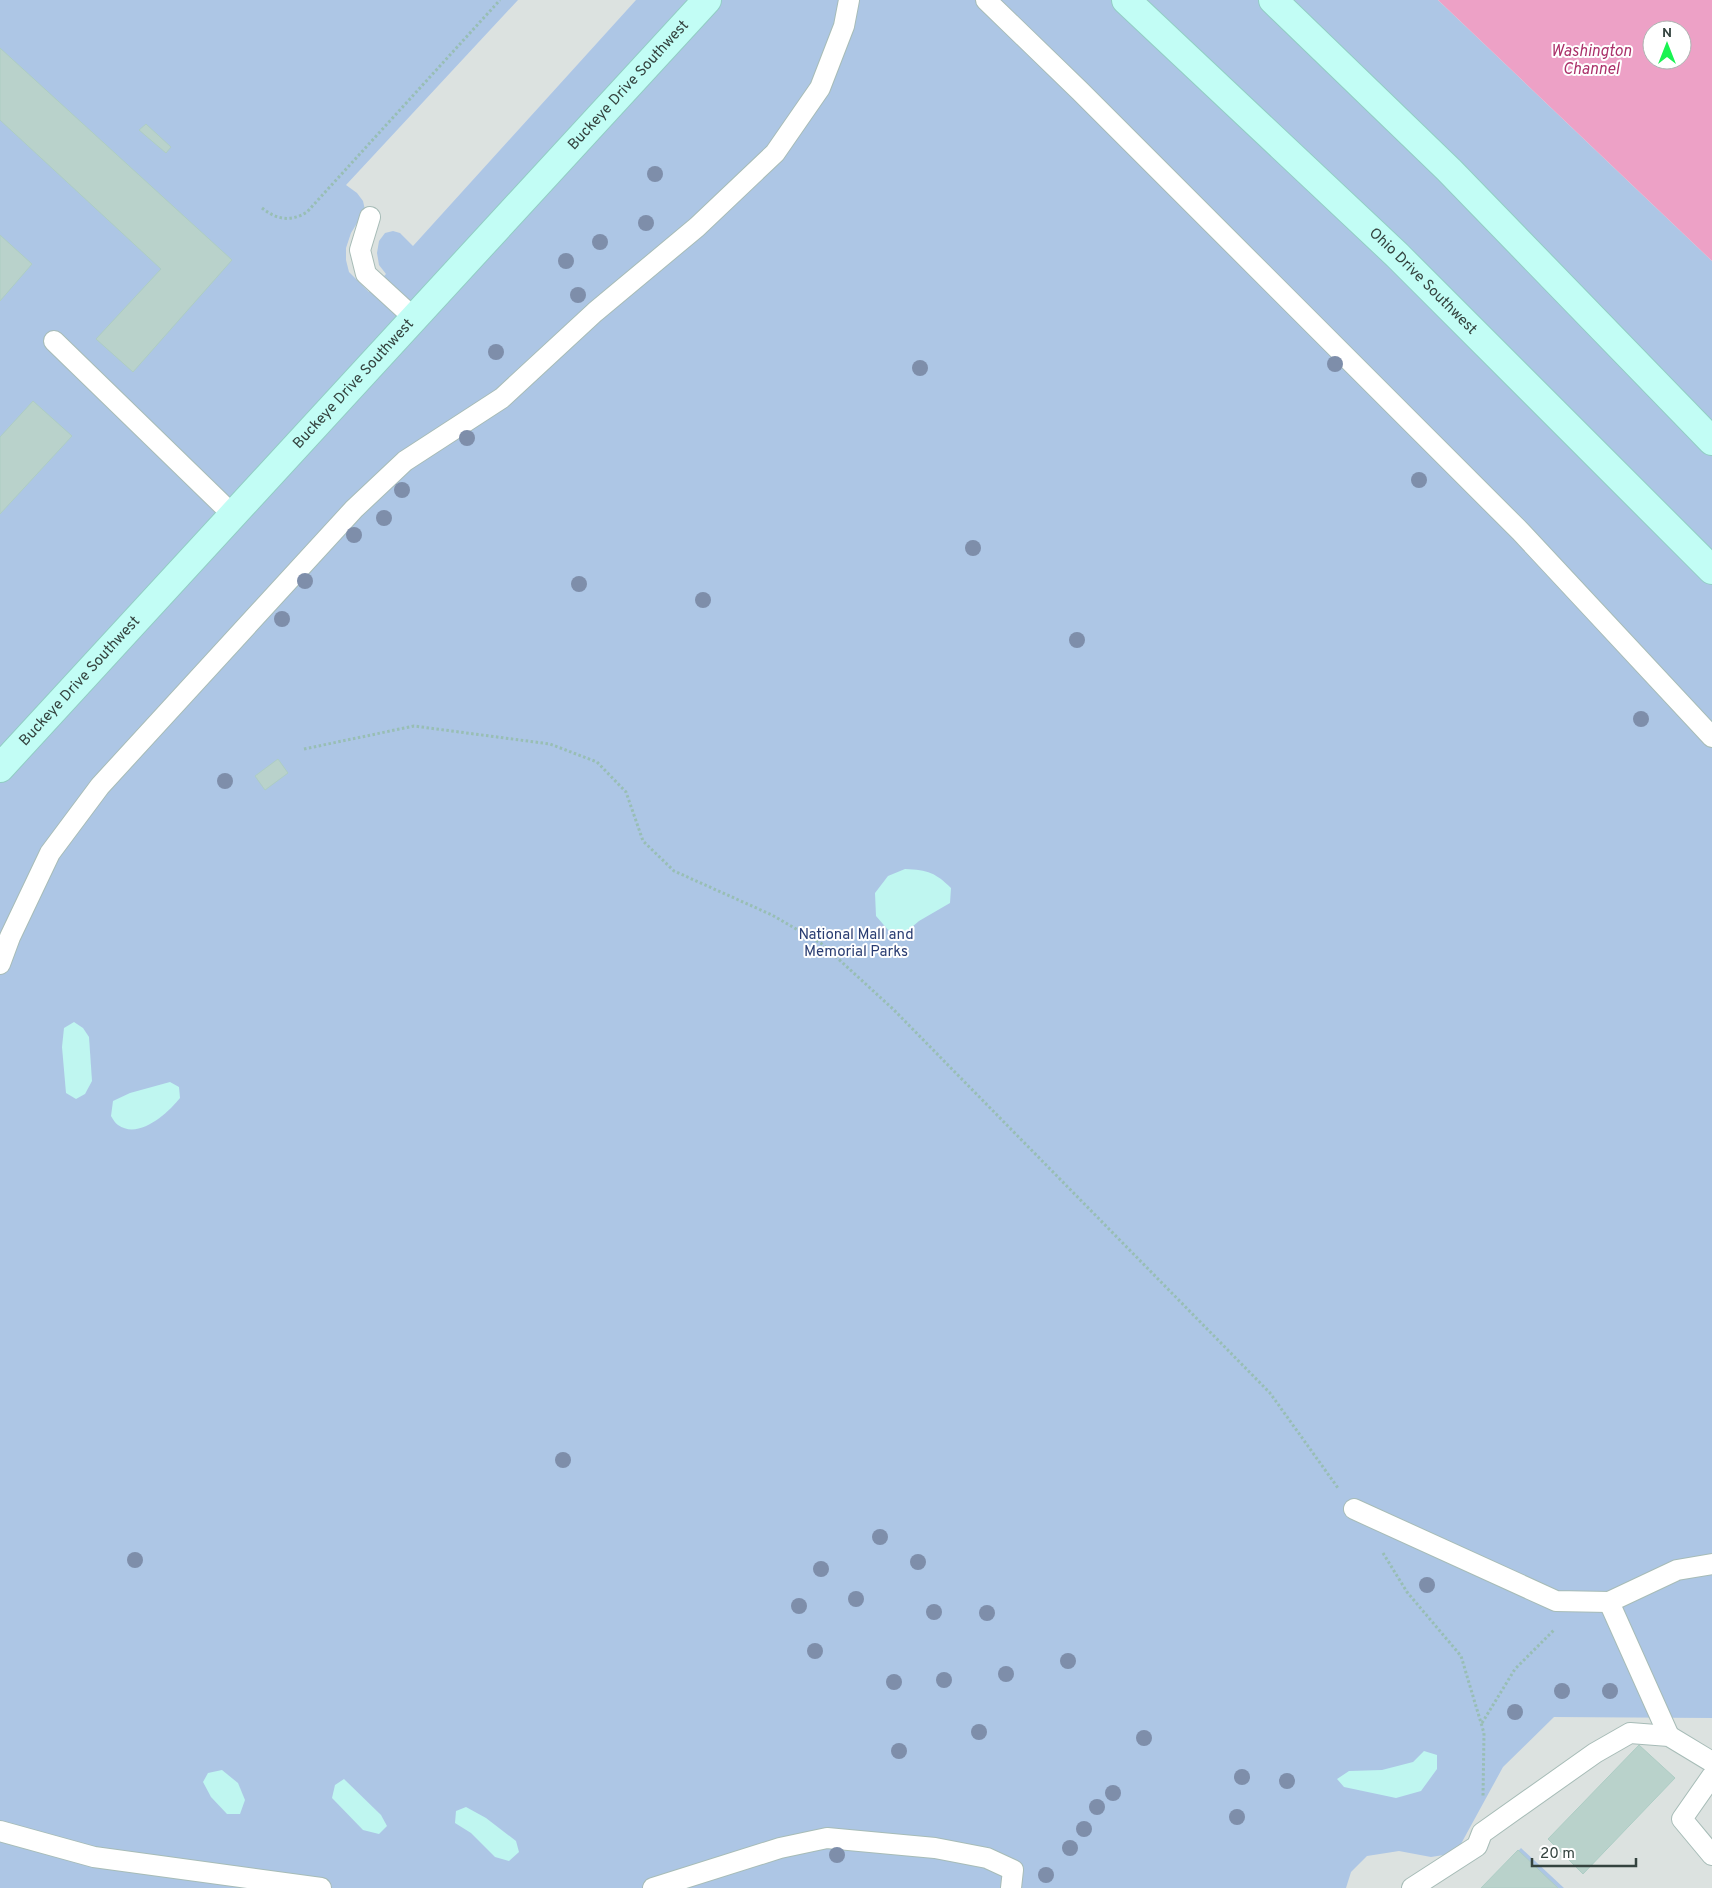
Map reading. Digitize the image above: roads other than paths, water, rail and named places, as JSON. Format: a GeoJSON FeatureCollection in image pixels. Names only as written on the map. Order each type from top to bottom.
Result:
{"type":"FeatureCollection","features":[{"type":"Feature","properties":{"kind":"street","name":"Buckeye Drive Southwest"},"geometry":{"type":"LineString","coordinates":[[0,768],[707,0]]}},
{"type":"Feature","properties":{"kind":"street","name":"Ohio Drive Southwest"},"geometry":{"type":"LineString","coordinates":[[1126,0],[1397,255],[1712,570]]}},
{"type":"Feature","properties":{"kind":"street"},"geometry":{"type":"LineString","coordinates":[[1273,0],[1449,170],[1712,441]]}},
{"type":"Feature","properties":{"kind":"lane"},"geometry":{"type":"LineString","coordinates":[[0,964],[10,937],[50,853],[100,786],[354,508],[405,461],[502,398],[595,312],[697,227],[775,153],[820,88],[844,26],[850,0]]}},
{"type":"Feature","properties":{"kind":"lane"},"geometry":{"type":"LineString","coordinates":[[986,0],[1080,90],[1521,532],[1712,737]]}},
{"type":"Feature","properties":{"kind":"lane"},"geometry":{"type":"LineString","coordinates":[[370,217],[360,250],[366,274],[414,318]]}},
{"type":"Feature","properties":{"kind":"lane"},"geometry":{"type":"LineString","coordinates":[[54,340],[232,514]]}},
{"type":"Feature","properties":{"kind":"lane"},"geometry":{"type":"LineString","coordinates":[[1354,1509],[1556,1601],[1609,1602],[1677,1570],[1712,1564]]}},
{"type":"Feature","properties":{"kind":"lane"},"geometry":{"type":"LineString","coordinates":[[1609,1602],[1670,1736]]}},
{"type":"Feature","properties":{"kind":"lane"},"geometry":{"type":"LineString","coordinates":[[1412,1888],[1477,1846],[1482,1832],[1596,1753],[1630,1733],[1670,1736],[1712,1762]]}},
{"type":"Feature","properties":{"kind":"lane"},"geometry":{"type":"LineString","coordinates":[[1712,1776],[1682,1819],[1712,1854]]}},
{"type":"Feature","properties":{"kind":"lane"},"geometry":{"type":"LineString","coordinates":[[0,1831],[94,1857],[322,1888]]}},
{"type":"Feature","properties":{"kind":"lane"},"geometry":{"type":"LineString","coordinates":[[653,1888],[780,1848],[827,1838],[935,1848],[987,1858],[1013,1870],[1011,1888]]}},
{"type":"Feature","properties":{"kind":"water","name":"Washington Channel"},"geometry":{"type":"Polygon","coordinates":[[[1438,0],[1712,0],[1712,261],[1438,0]]]}},
{"type":"Feature","properties":{"kind":"park label","name":"National Mall and Memorial Parks"},"geometry":{"type":"Point","coordinates":[856,944]}}]}
